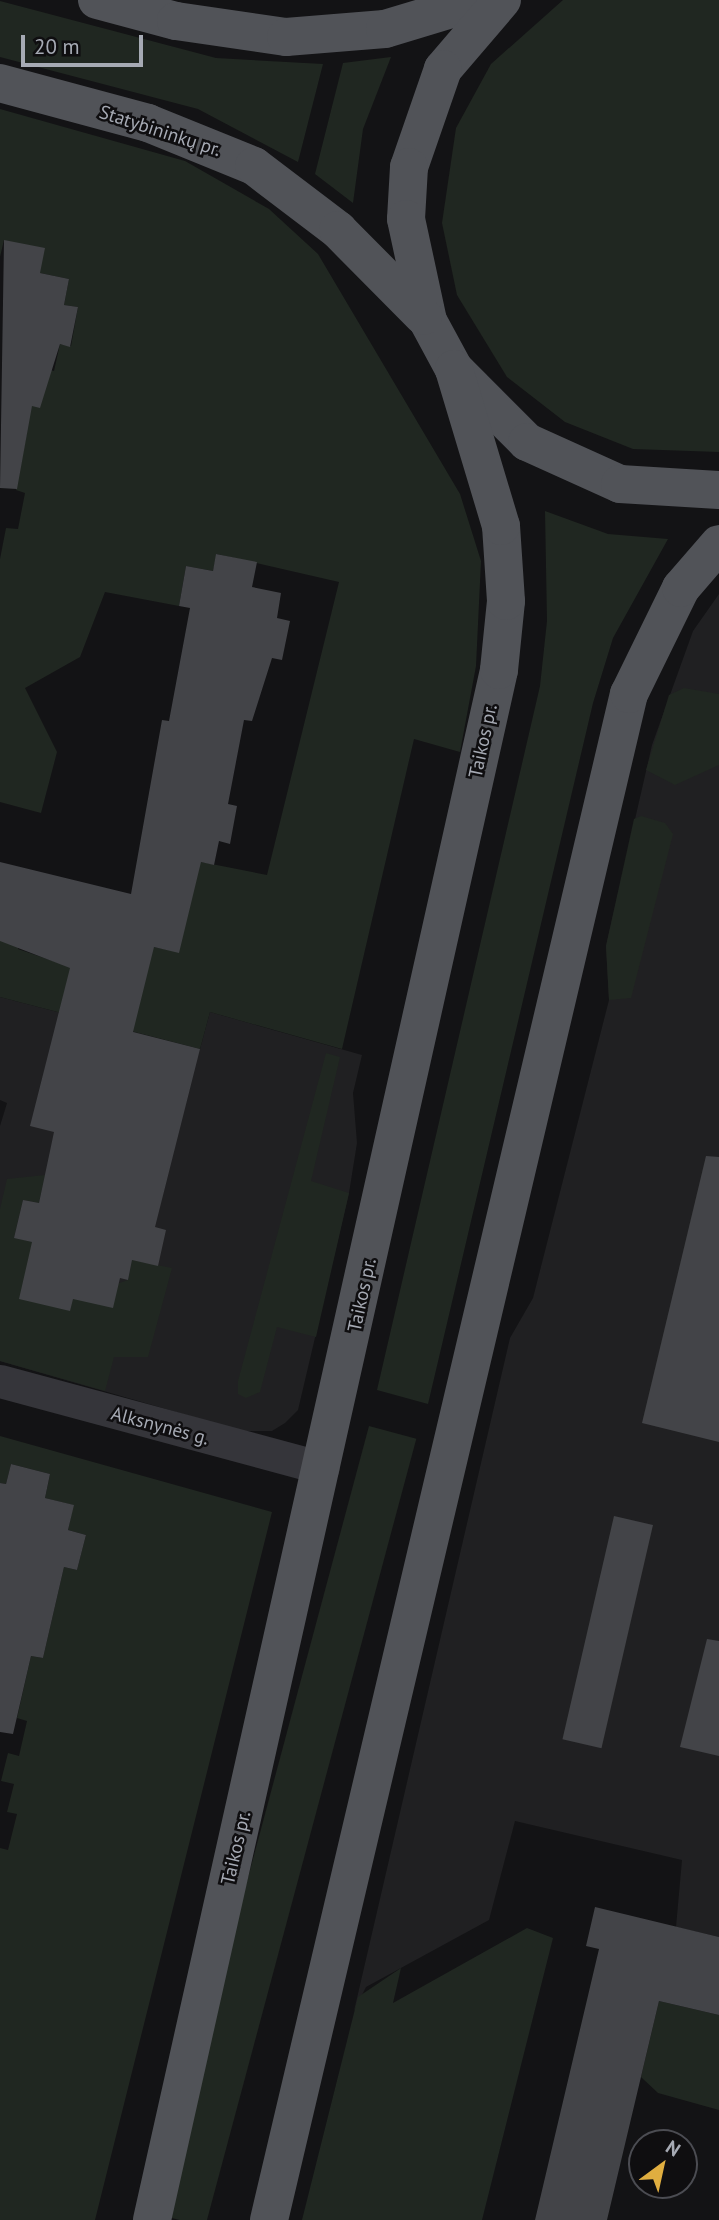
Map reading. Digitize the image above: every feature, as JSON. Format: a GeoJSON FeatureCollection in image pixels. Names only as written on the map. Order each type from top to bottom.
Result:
{"type":"FeatureCollection","features":[{"type":"Feature","properties":{"kind":"main road"},"geometry":{"type":"LineString","coordinates":[[97,0],[176,21],[286,37],[385,29],[481,0]]}},
{"type":"Feature","properties":{"kind":"main road"},"geometry":{"type":"LineString","coordinates":[[502,0],[443,69],[409,167],[406,219],[428,321],[454,369],[527,442],[572,467],[620,484],[719,490]]}},
{"type":"Feature","properties":{"kind":"main road","name":"Statybininkų pr."},"geometry":{"type":"LineString","coordinates":[[0,83],[171,131],[254,166],[338,230],[428,321]]}},
{"type":"Feature","properties":{"kind":"main road","name":"Taikos pr."},"geometry":{"type":"LineString","coordinates":[[152,2220],[499,670],[506,601],[501,526],[454,369]]}},
{"type":"Feature","properties":{"kind":"main road"},"geometry":{"type":"LineString","coordinates":[[269,2220],[629,694],[681,588],[719,544]]}},
{"type":"Feature","properties":{"kind":"street","name":"Alksnynės g."},"geometry":{"type":"LineString","coordinates":[[0,1381],[322,1468]]}},
{"type":"Feature","properties":{"kind":"shaded area"},"geometry":{"type":"Polygon","coordinates":[[[563,0],[719,0],[719,452],[633,449],[565,422],[507,377],[457,295],[442,223],[456,128],[491,64],[563,0]]]}},
{"type":"Feature","properties":{"kind":"shaded area"},"geometry":{"type":"Polygon","coordinates":[[[0,1],[216,58],[323,64],[298,162],[198,109],[0,57],[0,1]]]}},
{"type":"Feature","properties":{"kind":"shaded area"},"geometry":{"type":"Polygon","coordinates":[[[391,57],[363,129],[353,203],[315,174],[343,63],[391,57]]]}},
{"type":"Feature","properties":{"kind":"shaded area"},"geometry":{"type":"Polygon","coordinates":[[[0,109],[185,161],[269,209],[318,254],[460,494],[481,561],[476,666],[460,752],[414,739],[342,1049],[210,1012],[200,1049],[0,997],[0,941],[20,940],[18,949],[82,971],[154,947],[179,952],[176,857],[267,875],[339,582],[217,554],[213,571],[186,566],[179,606],[105,592],[80,657],[25,688],[57,752],[41,813],[0,802],[0,559],[6,528],[18,529],[25,493],[16,490],[27,431],[22,429],[47,369],[54,371],[60,344],[71,346],[78,307],[64,305],[69,279],[40,273],[4,240],[0,257],[0,109]]]}},
{"type":"Feature","properties":{"kind":"shaded area"},"geometry":{"type":"Polygon","coordinates":[[[545,511],[608,534],[668,539],[613,638],[593,703],[428,1404],[377,1390],[540,686],[547,621],[545,511]]]}},
{"type":"Feature","properties":{"kind":"shaded area"},"geometry":{"type":"Polygon","coordinates":[[[719,594],[719,1937],[676,1927],[682,1860],[515,1821],[489,1920],[366,1987],[354,2011],[510,1338],[533,1298],[609,1000],[606,946],[652,745],[693,631],[719,594]]]}},
{"type":"Feature","properties":{"kind":"shaded area"},"geometry":{"type":"Polygon","coordinates":[[[684,688],[719,694],[719,765],[675,785],[646,770],[669,695],[684,688]]]}},
{"type":"Feature","properties":{"kind":"shaded area"},"geometry":{"type":"Polygon","coordinates":[[[641,816],[665,823],[673,834],[631,998],[609,1000],[606,946],[634,819],[641,816]]]}},
{"type":"Feature","properties":{"kind":"shaded area"},"geometry":{"type":"Polygon","coordinates":[[[0,997],[200,1049],[210,1012],[362,1055],[353,1093],[357,1143],[349,1193],[298,1410],[285,1423],[272,1431],[242,1431],[0,1361],[0,1126],[7,1103],[0,1100],[0,997]]]}},
{"type":"Feature","properties":{"kind":"shaded area"},"geometry":{"type":"Polygon","coordinates":[[[326,1053],[340,1057],[311,1181],[349,1193],[316,1337],[277,1327],[260,1392],[246,1398],[238,1394],[238,1381],[326,1053]]]}},
{"type":"Feature","properties":{"kind":"shaded area"},"geometry":{"type":"Polygon","coordinates":[[[45,1175],[39,1203],[23,1200],[14,1237],[32,1242],[73,1299],[128,1280],[132,1260],[172,1268],[148,1357],[114,1357],[105,1391],[0,1361],[0,1209],[7,1179],[45,1175]]]}},
{"type":"Feature","properties":{"kind":"shaded area"},"geometry":{"type":"Polygon","coordinates":[[[369,1426],[416,1439],[207,2220],[179,2220],[158,2214],[369,1426]]]}},
{"type":"Feature","properties":{"kind":"shaded area"},"geometry":{"type":"Polygon","coordinates":[[[0,1436],[272,1512],[95,2220],[0,2220],[0,1848],[8,1850],[17,1814],[7,1812],[14,1784],[1,1781],[8,1753],[19,1756],[27,1721],[17,1718],[31,1656],[43,1658],[64,1567],[77,1570],[86,1535],[68,1530],[73,1505],[45,1498],[50,1474],[11,1464],[6,1484],[0,1483],[0,1436]]]}},
{"type":"Feature","properties":{"kind":"shaded area"},"geometry":{"type":"Polygon","coordinates":[[[527,1928],[553,1938],[482,2220],[302,2220],[358,1997],[401,1968],[393,2003],[527,1928]]]}},
{"type":"Feature","properties":{"kind":"shaded area"},"geometry":{"type":"Polygon","coordinates":[[[659,2001],[719,2015],[719,2110],[658,2093],[641,2077],[659,2001]]]}},
{"type":"Feature","properties":{"kind":"building"},"geometry":{"type":"Polygon","coordinates":[[[4,240],[45,248],[40,273],[69,279],[64,305],[78,307],[70,347],[60,344],[40,408],[32,406],[17,489],[0,488],[4,240]]]}},
{"type":"Feature","properties":{"kind":"building"},"geometry":{"type":"Polygon","coordinates":[[[216,554],[257,562],[252,587],[281,593],[277,618],[290,621],[282,660],[272,658],[252,721],[244,720],[228,804],[237,806],[230,844],[219,841],[214,865],[201,862],[179,953],[154,947],[133,1032],[200,1049],[155,1227],[166,1230],[158,1266],[132,1260],[128,1280],[120,1278],[113,1308],[73,1299],[70,1311],[19,1299],[32,1242],[14,1238],[23,1200],[39,1203],[54,1132],[30,1126],[70,968],[0,941],[0,862],[131,894],[162,720],[169,721],[190,608],[179,606],[186,566],[213,571],[216,554]]]}},
{"type":"Feature","properties":{"kind":"building"},"geometry":{"type":"Polygon","coordinates":[[[706,1156],[719,1157],[719,1442],[642,1423],[706,1156]]]}},
{"type":"Feature","properties":{"kind":"building"},"geometry":{"type":"Polygon","coordinates":[[[11,1464],[50,1474],[45,1498],[74,1505],[68,1530],[86,1535],[77,1570],[64,1567],[43,1658],[31,1656],[13,1734],[0,1732],[0,1483],[6,1484],[11,1464]]]}},
{"type":"Feature","properties":{"kind":"building"},"geometry":{"type":"Polygon","coordinates":[[[614,1516],[653,1525],[601,1748],[562,1739],[614,1516]]]}},
{"type":"Feature","properties":{"kind":"building"},"geometry":{"type":"Polygon","coordinates":[[[707,1639],[719,1641],[719,1756],[680,1747],[707,1639]]]}},
{"type":"Feature","properties":{"kind":"building"},"geometry":{"type":"Polygon","coordinates":[[[595,1907],[719,1937],[719,2015],[659,2001],[607,2220],[535,2220],[599,1949],[586,1946],[595,1907]]]}}]}
